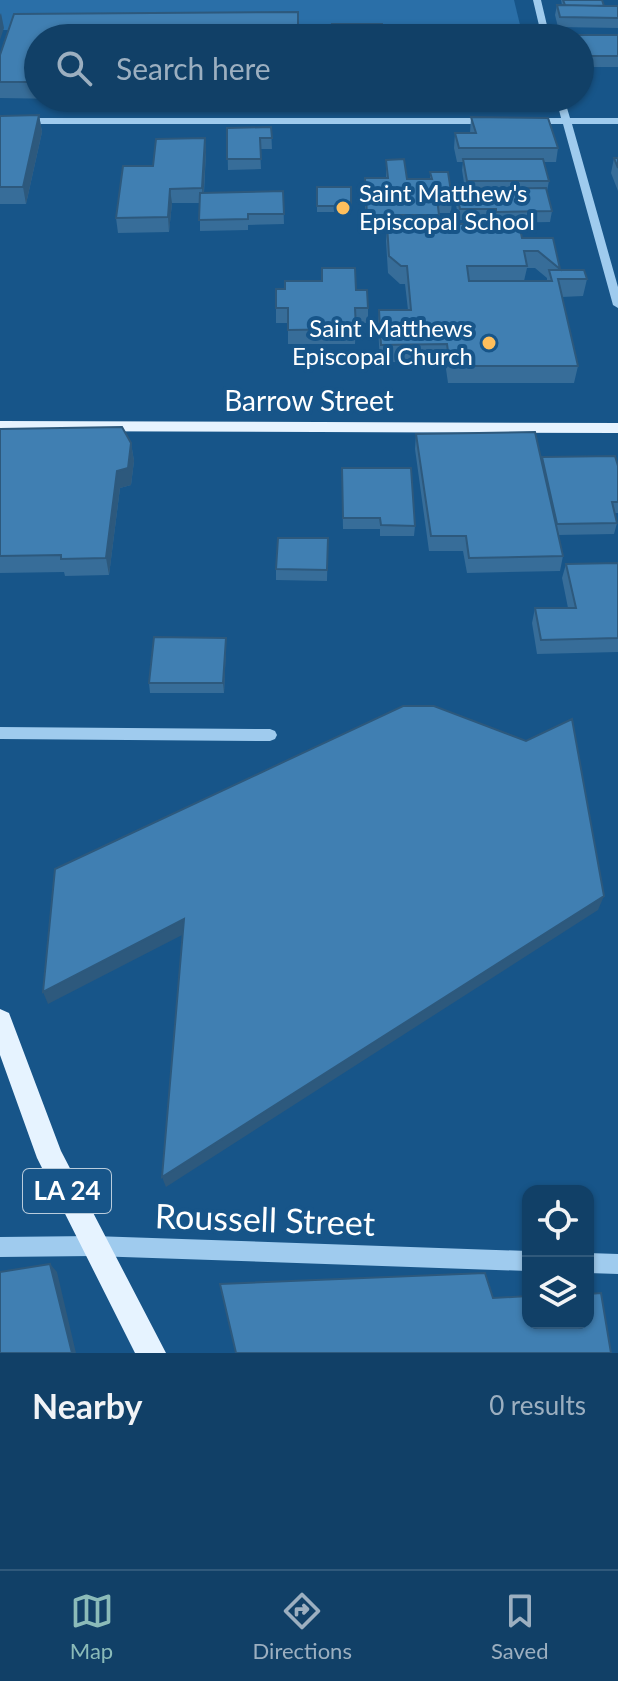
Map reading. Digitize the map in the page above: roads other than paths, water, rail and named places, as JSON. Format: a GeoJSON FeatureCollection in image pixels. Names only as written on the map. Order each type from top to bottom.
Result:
{"type":"FeatureCollection","features":[{"type":"Feature","properties":{"kind":"main road","name":"Barrow Street"},"geometry":{"type":"LineString","coordinates":[[0,426],[618,428]]}},
{"type":"Feature","properties":{"kind":"main road","name":"LA 24"},"geometry":{"type":"LineString","coordinates":[[0,1021],[50,1158],[151,1353]]}},
{"type":"Feature","properties":{"kind":"street"},"geometry":{"type":"LineString","coordinates":[[537,0],[543,24]]}},
{"type":"Feature","properties":{"kind":"street"},"geometry":{"type":"LineString","coordinates":[[563,112],[618,305]]}},
{"type":"Feature","properties":{"kind":"street"},"geometry":{"type":"LineString","coordinates":[[0,121],[500,121]]}},
{"type":"Feature","properties":{"kind":"street"},"geometry":{"type":"LineString","coordinates":[[516,121],[618,121]]}},
{"type":"Feature","properties":{"kind":"street"},"geometry":{"type":"LineString","coordinates":[[0,733],[270,735]]}},
{"type":"Feature","properties":{"kind":"street","name":"Roussell Street"},"geometry":{"type":"LineString","coordinates":[[0,1247],[93,1246],[522,1261]]}},
{"type":"Feature","properties":{"kind":"street"},"geometry":{"type":"LineString","coordinates":[[594,1263],[618,1264]]}},
{"type":"Feature","properties":{"kind":"place","name":"Saint Matthew's Episcopal School"},"geometry":{"type":"Point","coordinates":[343,208]}},
{"type":"Feature","properties":{"kind":"place","name":"Saint Matthews Episcopal Church"},"geometry":{"type":"Point","coordinates":[489,343]}}]}
